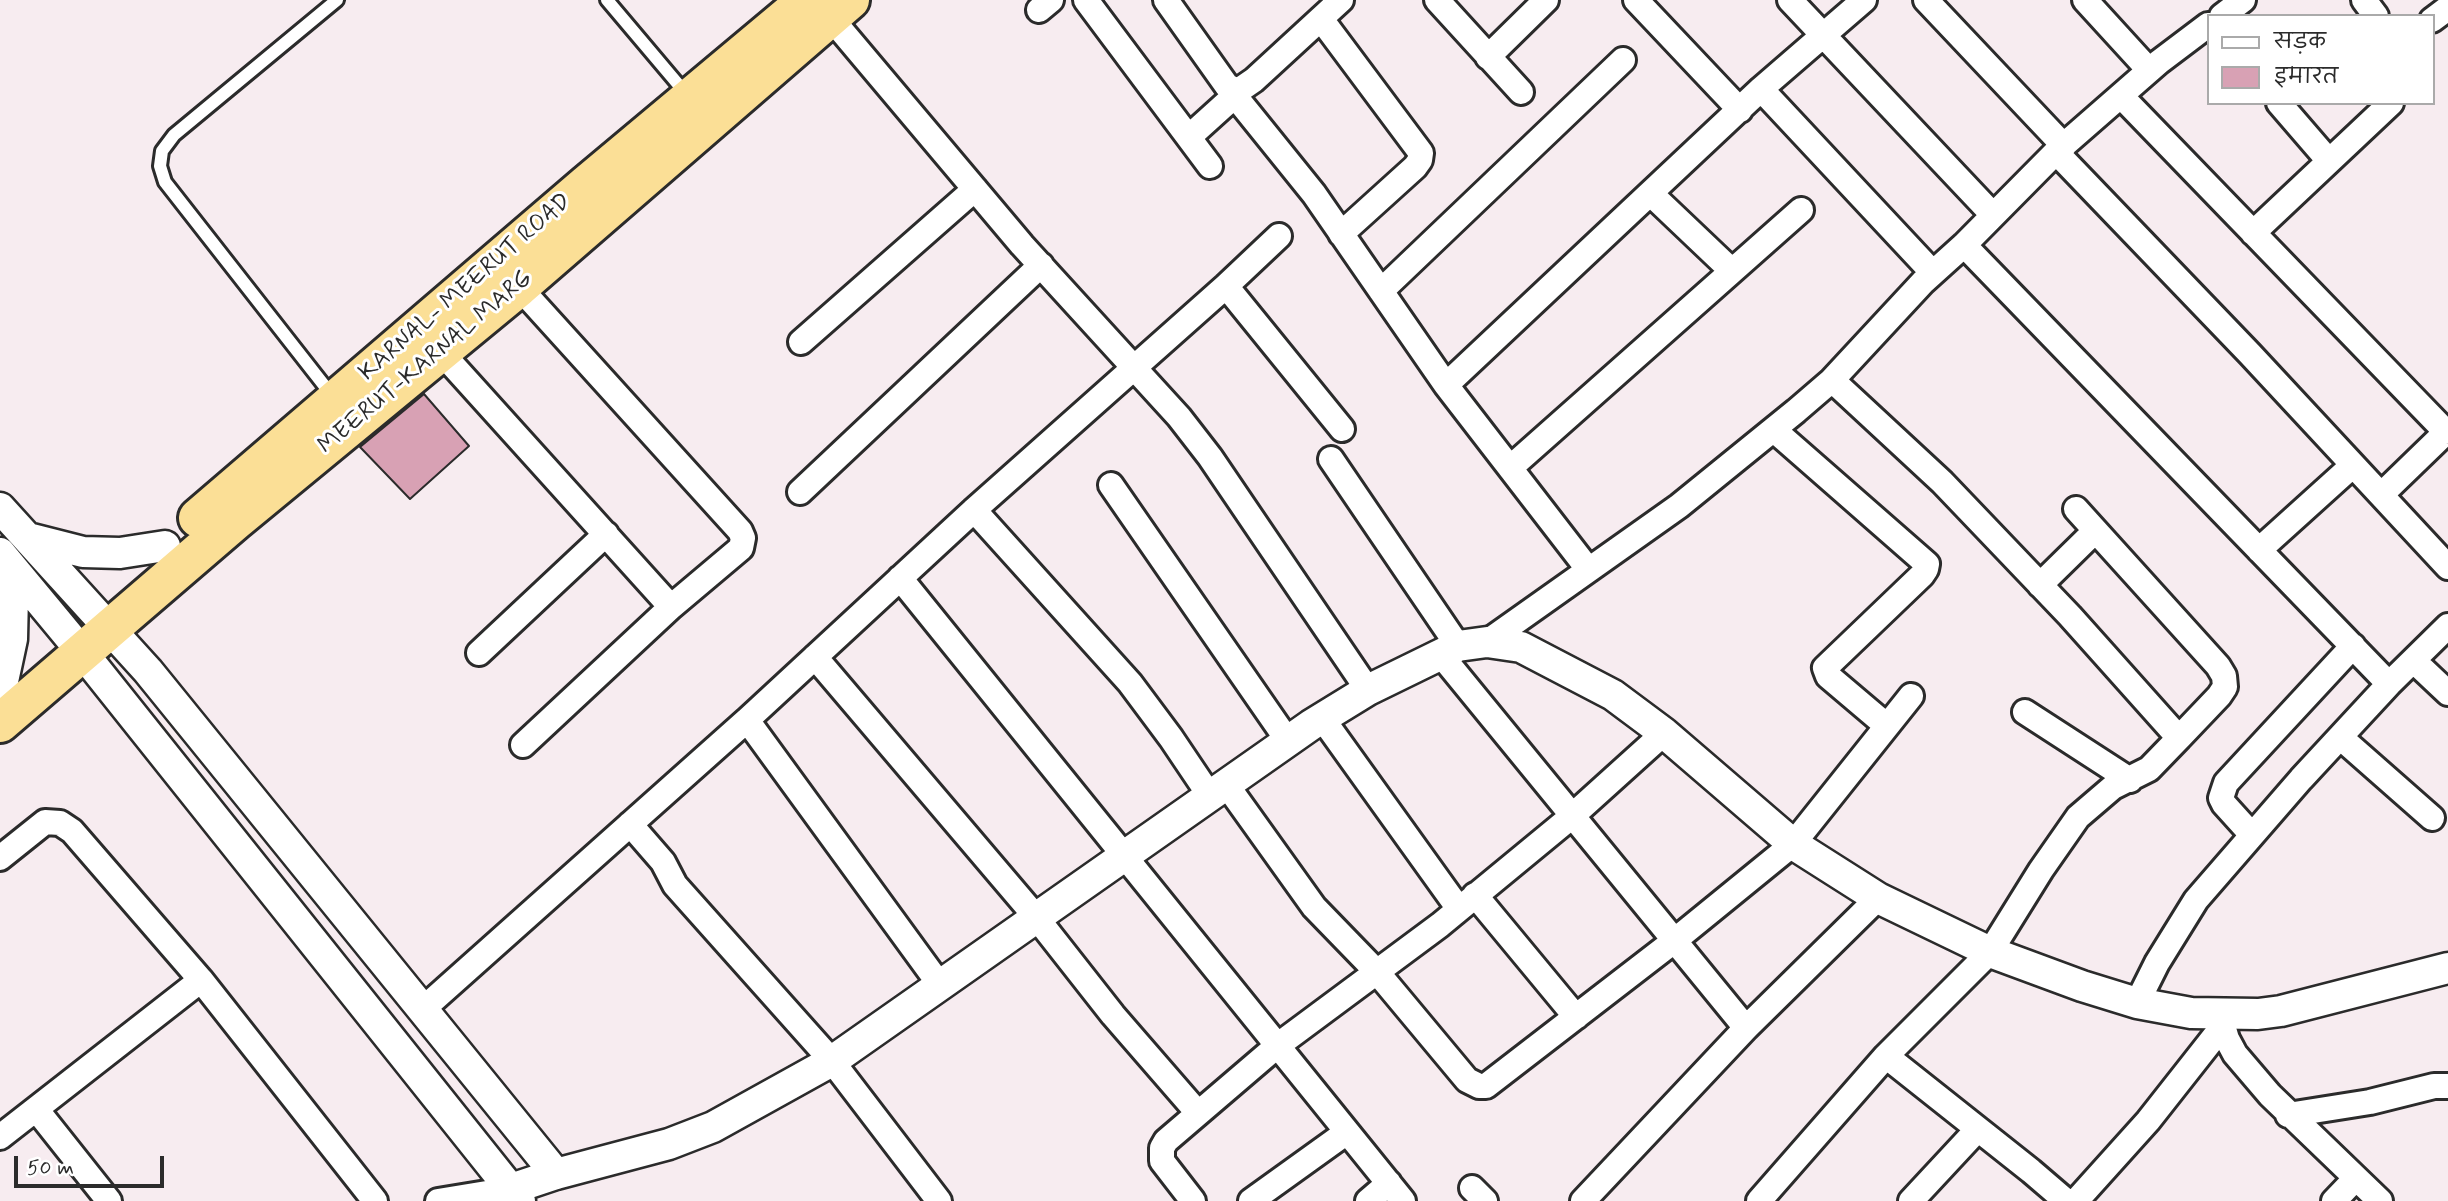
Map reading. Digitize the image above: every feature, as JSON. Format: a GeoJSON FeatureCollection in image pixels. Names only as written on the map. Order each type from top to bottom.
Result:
{"type":"FeatureCollection","features":[{"type":"Feature","properties":{"kind":"highway","name":"KARNAL- MEERUT ROAD"},"geometry":{"type":"LineString","coordinates":[[87,631],[165,546],[344,411],[690,98],[829,6]]}},
{"type":"Feature","properties":{"kind":"highway","name":"MEERUT-KARNAL MARG"},"geometry":{"type":"LineString","coordinates":[[1,699],[87,631],[344,411],[440,351],[519,286],[829,6]]}},
{"type":"Feature","properties":{"kind":"street"},"geometry":{"type":"LineString","coordinates":[[1086,0],[1210,166]]}},
{"type":"Feature","properties":{"kind":"street"},"geometry":{"type":"LineString","coordinates":[[1166,0],[1227,86],[1238,93],[1314,194],[1446,386],[1588,569]]}},
{"type":"Feature","properties":{"kind":"street"},"geometry":{"type":"LineString","coordinates":[[1189,137],[1341,0]]}},
{"type":"Feature","properties":{"kind":"street"},"geometry":{"type":"LineString","coordinates":[[1437,0],[1521,92]]}},
{"type":"Feature","properties":{"kind":"street"},"geometry":{"type":"LineString","coordinates":[[1488,57],[1546,0]]}},
{"type":"Feature","properties":{"kind":"street"},"geometry":{"type":"LineString","coordinates":[[1636,0],[1740,110]]}},
{"type":"Feature","properties":{"kind":"street"},"geometry":{"type":"LineString","coordinates":[[1790,0],[1993,215]]}},
{"type":"Feature","properties":{"kind":"street"},"geometry":{"type":"LineString","coordinates":[[1446,386],[1761,89],[1864,0]]}},
{"type":"Feature","properties":{"kind":"street"},"geometry":{"type":"LineString","coordinates":[[1926,0],[2060,149],[2448,567]]}},
{"type":"Feature","properties":{"kind":"street"},"geometry":{"type":"LineString","coordinates":[[2085,0],[2149,70]]}},
{"type":"Feature","properties":{"kind":"street"},"geometry":{"type":"LineString","coordinates":[[2224,14],[2243,0]]}},
{"type":"Feature","properties":{"kind":"street"},"geometry":{"type":"LineString","coordinates":[[829,6],[975,189],[1179,417],[1210,457],[1368,690]]}},
{"type":"Feature","properties":{"kind":"street"},"geometry":{"type":"LineString","coordinates":[[1321,19],[1420,153],[1420,160],[1415,167],[1342,234]]}},
{"type":"Feature","properties":{"kind":"street"},"geometry":{"type":"LineString","coordinates":[[1487,642],[1690,497],[1774,430],[1832,380],[1933,273],[2060,149],[2149,70],[2206,27]]}},
{"type":"Feature","properties":{"kind":"street"},"geometry":{"type":"LineString","coordinates":[[1381,291],[1623,60]]}},
{"type":"Feature","properties":{"kind":"street"},"geometry":{"type":"LineString","coordinates":[[1761,89],[1933,273]]}},
{"type":"Feature","properties":{"kind":"street"},"geometry":{"type":"LineString","coordinates":[[2121,96],[2447,431],[2381,495]]}},
{"type":"Feature","properties":{"kind":"street"},"geometry":{"type":"LineString","coordinates":[[2281,105],[2329,161]]}},
{"type":"Feature","properties":{"kind":"street"},"geometry":{"type":"LineString","coordinates":[[2253,233],[2389,105]]}},
{"type":"Feature","properties":{"kind":"street"},"geometry":{"type":"LineString","coordinates":[[800,342],[975,189]]}},
{"type":"Feature","properties":{"kind":"street"},"geometry":{"type":"LineString","coordinates":[[1651,194],[1732,271]]}},
{"type":"Feature","properties":{"kind":"street"},"geometry":{"type":"LineString","coordinates":[[1510,468],[1801,210]]}},
{"type":"Feature","properties":{"kind":"street"},"geometry":{"type":"LineString","coordinates":[[424,1009],[747,720],[974,510],[1279,236]]}},
{"type":"Feature","properties":{"kind":"street"},"geometry":{"type":"LineString","coordinates":[[1964,245],[2389,684]]}},
{"type":"Feature","properties":{"kind":"street"},"geometry":{"type":"LineString","coordinates":[[800,492],[1041,265]]}},
{"type":"Feature","properties":{"kind":"street"},"geometry":{"type":"LineString","coordinates":[[519,286],[740,531],[743,538],[741,548],[671,607],[523,745]]}},
{"type":"Feature","properties":{"kind":"street"},"geometry":{"type":"LineString","coordinates":[[1226,286],[1342,429]]}},
{"type":"Feature","properties":{"kind":"street"},"geometry":{"type":"LineString","coordinates":[[440,351],[671,607]]}},
{"type":"Feature","properties":{"kind":"street"},"geometry":{"type":"LineString","coordinates":[[1832,380],[1942,482],[2179,738]]}},
{"type":"Feature","properties":{"kind":"street"},"geometry":{"type":"LineString","coordinates":[[1774,430],[1927,564],[1922,575],[1825,668],[1828,676],[1887,726]]}},
{"type":"Feature","properties":{"kind":"street"},"geometry":{"type":"LineString","coordinates":[[1331,459],[1449,651],[1571,817],[1746,1028]]}},
{"type":"Feature","properties":{"kind":"street"},"geometry":{"type":"LineString","coordinates":[[2259,550],[2352,466]]}},
{"type":"Feature","properties":{"kind":"street"},"geometry":{"type":"LineString","coordinates":[[1111,485],[1288,741]]}},
{"type":"Feature","properties":{"kind":"street"},"geometry":{"type":"LineString","coordinates":[[0,508],[27,538],[87,631],[516,1195]]}},
{"type":"Feature","properties":{"kind":"street"},"geometry":{"type":"LineString","coordinates":[[1759,1201],[1885,1056],[1990,953],[2041,870],[2078,817],[2113,787],[2149,769],[2225,687],[2224,676],[2218,667],[2076,509]]}},
{"type":"Feature","properties":{"kind":"street"},"geometry":{"type":"LineString","coordinates":[[974,510],[1130,683],[1171,738],[1218,790],[1314,907],[1377,972],[1467,1080],[1479,1086],[1486,1086],[1501,1076],[1793,844],[1910,696]]}},
{"type":"Feature","properties":{"kind":"street"},"geometry":{"type":"LineString","coordinates":[[2040,585],[2095,531]]}},
{"type":"Feature","properties":{"kind":"street"},"geometry":{"type":"LineString","coordinates":[[479,653],[606,534]]}},
{"type":"Feature","properties":{"kind":"street"},"geometry":{"type":"LineString","coordinates":[[27,538],[83,552],[120,553],[165,546]]}},
{"type":"Feature","properties":{"kind":"street"},"geometry":{"type":"LineString","coordinates":[[3,557],[87,631],[148,671],[556,1174]]}},
{"type":"Feature","properties":{"kind":"street"},"geometry":{"type":"LineString","coordinates":[[1,699],[12,639],[13,595],[3,557]]}},
{"type":"Feature","properties":{"kind":"street"},"geometry":{"type":"LineString","coordinates":[[900,578],[1396,1192],[1368,1201]]}},
{"type":"Feature","properties":{"kind":"street"},"geometry":{"type":"LineString","coordinates":[[2137,1003],[2157,962],[2196,900],[2340,737],[2448,626]]}},
{"type":"Feature","properties":{"kind":"street"},"geometry":{"type":"LineString","coordinates":[[438,1201],[516,1195],[556,1174],[668,1144],[713,1127],[832,1061],[1322,718],[1368,690],[1449,651],[1487,642],[1521,647],[1613,695],[1664,733],[1793,844],[1878,898],[1990,953],[2082,986],[2137,1003],[2221,1021],[2281,1011],[2448,968]]}},
{"type":"Feature","properties":{"kind":"street"},"geometry":{"type":"LineString","coordinates":[[2252,835],[2221,798],[2226,783],[2353,646]]}},
{"type":"Feature","properties":{"kind":"street"},"geometry":{"type":"LineString","coordinates":[[815,657],[1198,1113]]}},
{"type":"Feature","properties":{"kind":"street"},"geometry":{"type":"LineString","coordinates":[[2414,661],[2448,693]]}},
{"type":"Feature","properties":{"kind":"street"},"geometry":{"type":"LineString","coordinates":[[2025,712],[2130,780]]}},
{"type":"Feature","properties":{"kind":"street"},"geometry":{"type":"LineString","coordinates":[[1322,718],[1467,902],[1576,1017]]}},
{"type":"Feature","properties":{"kind":"street"},"geometry":{"type":"LineString","coordinates":[[747,720],[940,985]]}},
{"type":"Feature","properties":{"kind":"street"},"geometry":{"type":"LineString","coordinates":[[1193,1201],[1165,1167],[1161,1154],[1166,1141],[1278,1046],[1467,902],[1571,817],[1664,733]]}},
{"type":"Feature","properties":{"kind":"street"},"geometry":{"type":"LineString","coordinates":[[2340,737],[2432,818]]}},
{"type":"Feature","properties":{"kind":"street"},"geometry":{"type":"LineString","coordinates":[[0,858],[45,822],[53,821],[66,827],[201,980],[374,1201]]}},
{"type":"Feature","properties":{"kind":"street"},"geometry":{"type":"LineString","coordinates":[[630,824],[663,862],[675,886],[832,1061],[939,1201]]}},
{"type":"Feature","properties":{"kind":"street"},"geometry":{"type":"LineString","coordinates":[[1583,1201],[1746,1028],[1878,898]]}},
{"type":"Feature","properties":{"kind":"street"},"geometry":{"type":"LineString","coordinates":[[0,1137],[201,980]]}},
{"type":"Feature","properties":{"kind":"street"},"geometry":{"type":"LineString","coordinates":[[2221,1021],[2235,1054],[2288,1115],[2380,1201]]}},
{"type":"Feature","properties":{"kind":"street"},"geometry":{"type":"LineString","coordinates":[[2076,1201],[2148,1121],[2221,1021]]}},
{"type":"Feature","properties":{"kind":"street"},"geometry":{"type":"LineString","coordinates":[[1885,1056],[2066,1201]]}},
{"type":"Feature","properties":{"kind":"street"},"geometry":{"type":"LineString","coordinates":[[2288,1115],[2370,1102],[2434,1086],[2448,1086]]}},
{"type":"Feature","properties":{"kind":"street"},"geometry":{"type":"LineString","coordinates":[[36,1109],[109,1201]]}},
{"type":"Feature","properties":{"kind":"street"},"geometry":{"type":"LineString","coordinates":[[1911,1201],[1977,1129]]}},
{"type":"Feature","properties":{"kind":"street"},"geometry":{"type":"LineString","coordinates":[[1251,1201],[1347,1132]]}},
{"type":"Feature","properties":{"kind":"street"},"geometry":{"type":"LineString","coordinates":[[2334,1201],[2356,1178]]}},
{"type":"Feature","properties":{"kind":"lane"},"geometry":{"type":"LineString","coordinates":[[337,0],[174,135],[162,151],[160,166],[165,181],[344,411]]}},
{"type":"Feature","properties":{"kind":"lane"},"geometry":{"type":"LineString","coordinates":[[607,0],[690,98]]}},
{"type":"Feature","properties":{"kind":"building"},"geometry":{"type":"Polygon","coordinates":[[[424,394],[469,446],[410,499],[360,447],[424,394]]]}}]}
